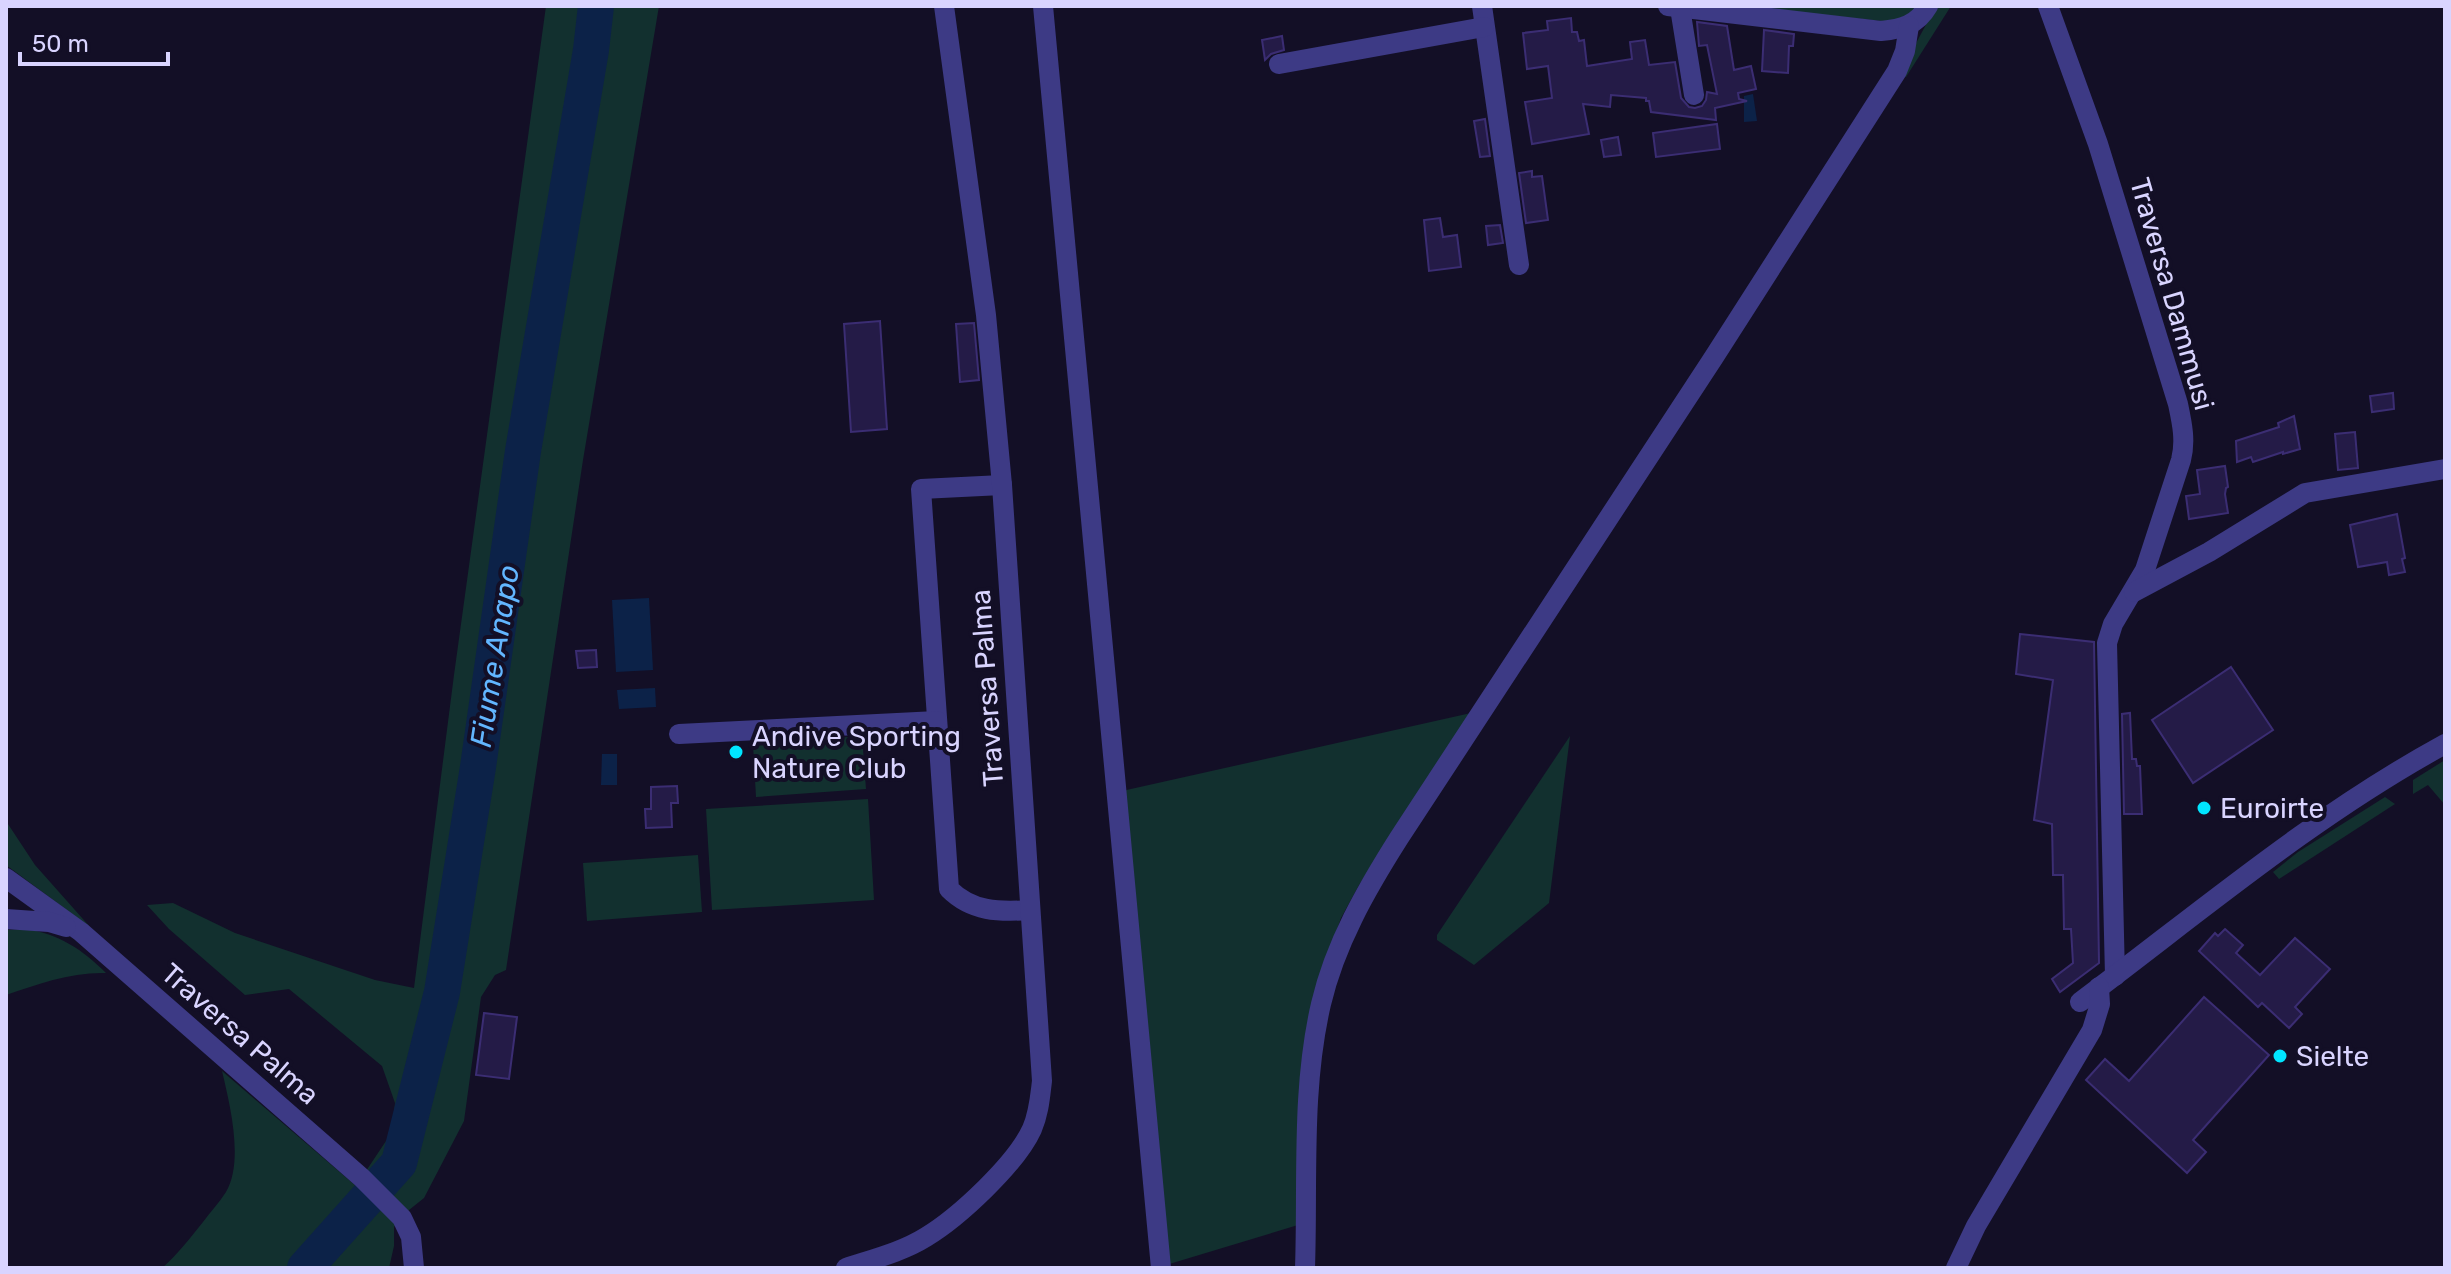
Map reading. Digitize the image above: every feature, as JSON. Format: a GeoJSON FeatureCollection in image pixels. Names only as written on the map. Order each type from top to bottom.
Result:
{"type":"FeatureCollection","features":[{"type":"Feature","properties":{"kind":"street","name":"Traversa Palma"},"geometry":{"type":"LineString","coordinates":[[846,1268],[898,1251],[925,1238],[956,1216],[1001,1172],[1032,1130],[1040,1104],[1042,1081],[1002,485],[986,315],[944,6]]}},
{"type":"Feature","properties":{"kind":"street"},"geometry":{"type":"LineString","coordinates":[[1043,6],[1161,1268]]}},
{"type":"Feature","properties":{"kind":"street"},"geometry":{"type":"LineString","coordinates":[[1694,95],[1674,7],[1881,31],[1909,26],[1922,16],[1928,6]]}},
{"type":"Feature","properties":{"kind":"street","name":"Traversa Dammusi"},"geometry":{"type":"LineString","coordinates":[[1956,1268],[1984,1212],[2092,1030],[2107,982],[2107,643],[2113,624],[2145,570],[2184,447],[2183,426],[2174,390],[2098,144],[2048,6]]}},
{"type":"Feature","properties":{"kind":"street"},"geometry":{"type":"LineString","coordinates":[[1279,64],[1483,16],[1519,265]]}},
{"type":"Feature","properties":{"kind":"street"},"geometry":{"type":"LineString","coordinates":[[1305,1268],[1312,1053],[1334,959],[1354,914],[1399,838],[1897,71],[1905,51],[1909,26]]}},
{"type":"Feature","properties":{"kind":"street"},"geometry":{"type":"LineString","coordinates":[[2133,593],[2209,552],[2305,493],[2445,469]]}},
{"type":"Feature","properties":{"kind":"street"},"geometry":{"type":"LineString","coordinates":[[1002,485],[921,489],[949,889],[959,900],[978,908],[1001,912],[1030,910]]}},
{"type":"Feature","properties":{"kind":"street"},"geometry":{"type":"LineString","coordinates":[[679,734],[937,721]]}},
{"type":"Feature","properties":{"kind":"street"},"geometry":{"type":"LineString","coordinates":[[2080,1002],[2267,858],[2387,777],[2445,744]]}},
{"type":"Feature","properties":{"kind":"street","name":"Traversa Palma"},"geometry":{"type":"LineString","coordinates":[[6,878],[81,932],[362,1178],[402,1218],[411,1237],[414,1268]]}},
{"type":"Feature","properties":{"kind":"street"},"geometry":{"type":"LineString","coordinates":[[6,919],[49,922],[81,932]]}},
{"type":"Feature","properties":{"kind":"green space"},"geometry":{"type":"Polygon","coordinates":[[[546,6],[659,6],[583,460],[506,970],[495,975],[481,997],[464,1121],[424,1198],[394,1227],[389,1268],[162,1268],[184,1246],[220,1200],[231,1179],[234,1133],[222,1071],[356,1186],[392,1132],[395,1103],[382,1066],[289,989],[245,995],[169,929],[147,905],[173,903],[235,933],[375,980],[414,988],[546,6]]]}},
{"type":"Feature","properties":{"kind":"green space"},"geometry":{"type":"Polygon","coordinates":[[[1736,6],[1917,6],[1909,14],[1891,22],[1736,6]]]}},
{"type":"Feature","properties":{"kind":"green space"},"geometry":{"type":"Polygon","coordinates":[[[1936,6],[1951,6],[1906,77],[1900,73],[1936,6]]]}},
{"type":"Feature","properties":{"kind":"green space"},"geometry":{"type":"Polygon","coordinates":[[[1471,713],[1359,885],[1341,918],[1328,955],[1298,1225],[1166,1265],[1122,791],[1471,713]]]}},
{"type":"Feature","properties":{"kind":"green space"},"geometry":{"type":"Polygon","coordinates":[[[862,736],[866,789],[756,797],[753,744],[862,736]]]}},
{"type":"Feature","properties":{"kind":"green space"},"geometry":{"type":"Polygon","coordinates":[[[1570,736],[1549,903],[1474,965],[1437,940],[1437,935],[1570,736]]]}},
{"type":"Feature","properties":{"kind":"green space"},"geometry":{"type":"Polygon","coordinates":[[[2445,760],[2445,805],[2428,785],[2413,794],[2413,780],[2445,760]]]}},
{"type":"Feature","properties":{"kind":"green space"},"geometry":{"type":"Polygon","coordinates":[[[2385,797],[2395,804],[2279,879],[2273,872],[2298,852],[2385,797]]]}},
{"type":"Feature","properties":{"kind":"green space"},"geometry":{"type":"Polygon","coordinates":[[[868,799],[874,900],[712,910],[706,809],[868,799]]]}},
{"type":"Feature","properties":{"kind":"green space"},"geometry":{"type":"Polygon","coordinates":[[[6,821],[35,865],[90,927],[6,865],[6,821]]]}},
{"type":"Feature","properties":{"kind":"green space"},"geometry":{"type":"Polygon","coordinates":[[[698,855],[702,912],[587,921],[583,863],[698,855]]]}},
{"type":"Feature","properties":{"kind":"green space"},"geometry":{"type":"Polygon","coordinates":[[[25,929],[69,944],[106,973],[67,977],[6,995],[6,930],[25,929]]]}},
{"type":"Feature","properties":{"kind":"water"},"geometry":{"type":"Polygon","coordinates":[[[1753,94],[1757,121],[1744,122],[1744,96],[1753,94]]]}},
{"type":"Feature","properties":{"kind":"water"},"geometry":{"type":"Polygon","coordinates":[[[649,598],[653,670],[616,672],[612,600],[649,598]]]}},
{"type":"Feature","properties":{"kind":"water"},"geometry":{"type":"Polygon","coordinates":[[[655,688],[656,707],[619,709],[617,690],[655,688]]]}},
{"type":"Feature","properties":{"kind":"water"},"geometry":{"type":"Polygon","coordinates":[[[602,754],[617,754],[617,785],[601,785],[602,754]]]}},
{"type":"Feature","properties":{"kind":"building"},"geometry":{"type":"Polygon","coordinates":[[[1571,18],[1572,32],[1577,32],[1579,41],[1584,40],[1587,66],[1632,59],[1630,42],[1645,40],[1649,65],[1675,62],[1681,98],[1689,107],[1695,108],[1702,106],[1707,92],[1717,94],[1707,45],[1699,46],[1697,22],[1727,26],[1734,70],[1751,66],[1756,89],[1738,93],[1739,99],[1747,101],[1715,108],[1716,120],[1651,112],[1646,98],[1611,95],[1610,107],[1583,104],[1589,134],[1532,144],[1525,102],[1552,98],[1548,66],[1527,69],[1523,33],[1548,30],[1547,21],[1571,18]]]}},
{"type":"Feature","properties":{"kind":"building"},"geometry":{"type":"Polygon","coordinates":[[[1764,30],[1794,34],[1793,46],[1789,46],[1788,73],[1762,71],[1764,30]]]}},
{"type":"Feature","properties":{"kind":"building"},"geometry":{"type":"Polygon","coordinates":[[[1282,36],[1284,50],[1271,54],[1265,60],[1262,40],[1282,36]]]}},
{"type":"Feature","properties":{"kind":"building"},"geometry":{"type":"Polygon","coordinates":[[[1485,119],[1490,156],[1480,157],[1474,121],[1485,119]]]}},
{"type":"Feature","properties":{"kind":"building"},"geometry":{"type":"Polygon","coordinates":[[[1717,124],[1720,149],[1656,157],[1653,133],[1717,124]]]}},
{"type":"Feature","properties":{"kind":"building"},"geometry":{"type":"Polygon","coordinates":[[[1618,137],[1621,155],[1604,157],[1601,140],[1618,137]]]}},
{"type":"Feature","properties":{"kind":"building"},"geometry":{"type":"Polygon","coordinates":[[[1532,171],[1532,177],[1542,176],[1548,220],[1526,223],[1519,173],[1532,171]]]}},
{"type":"Feature","properties":{"kind":"building"},"geometry":{"type":"Polygon","coordinates":[[[1440,218],[1443,237],[1457,235],[1461,267],[1429,271],[1424,220],[1440,218]]]}},
{"type":"Feature","properties":{"kind":"building"},"geometry":{"type":"Polygon","coordinates":[[[1500,225],[1503,243],[1488,245],[1486,226],[1500,225]]]}},
{"type":"Feature","properties":{"kind":"building"},"geometry":{"type":"Polygon","coordinates":[[[880,321],[887,429],[851,432],[844,324],[880,321]]]}},
{"type":"Feature","properties":{"kind":"building"},"geometry":{"type":"Polygon","coordinates":[[[974,323],[979,380],[960,382],[956,324],[974,323]]]}},
{"type":"Feature","properties":{"kind":"building"},"geometry":{"type":"Polygon","coordinates":[[[2393,393],[2394,409],[2372,412],[2370,396],[2393,393]]]}},
{"type":"Feature","properties":{"kind":"building"},"geometry":{"type":"Polygon","coordinates":[[[2294,416],[2300,449],[2253,462],[2251,457],[2237,462],[2236,441],[2279,427],[2278,423],[2294,416]]]}},
{"type":"Feature","properties":{"kind":"building"},"geometry":{"type":"Polygon","coordinates":[[[2355,432],[2358,468],[2338,470],[2335,434],[2355,432]]]}},
{"type":"Feature","properties":{"kind":"building"},"geometry":{"type":"Polygon","coordinates":[[[2225,466],[2228,513],[2189,519],[2186,496],[2200,494],[2197,470],[2225,466]]]}},
{"type":"Feature","properties":{"kind":"building"},"geometry":{"type":"Polygon","coordinates":[[[2397,514],[2405,572],[2389,575],[2387,562],[2358,567],[2350,525],[2397,514]]]}},
{"type":"Feature","properties":{"kind":"building"},"geometry":{"type":"Polygon","coordinates":[[[2020,634],[2094,642],[2099,963],[2060,992],[2052,979],[2073,963],[2071,929],[2064,929],[2063,875],[2053,875],[2052,824],[2034,820],[2053,680],[2016,674],[2020,634]]]}},
{"type":"Feature","properties":{"kind":"building"},"geometry":{"type":"Polygon","coordinates":[[[596,650],[597,667],[578,668],[576,651],[596,650]]]}},
{"type":"Feature","properties":{"kind":"building"},"geometry":{"type":"Polygon","coordinates":[[[2231,667],[2273,730],[2193,783],[2152,720],[2231,667]]]}},
{"type":"Feature","properties":{"kind":"building"},"geometry":{"type":"Polygon","coordinates":[[[2130,713],[2132,759],[2136,759],[2137,766],[2140,766],[2142,814],[2124,814],[2122,714],[2130,713]]]}},
{"type":"Feature","properties":{"kind":"building"},"geometry":{"type":"Polygon","coordinates":[[[677,786],[678,803],[671,803],[672,827],[646,828],[645,809],[651,809],[651,787],[677,786]]]}},
{"type":"Feature","properties":{"kind":"building"},"geometry":{"type":"Polygon","coordinates":[[[2225,929],[2243,945],[2236,953],[2260,975],[2295,938],[2330,969],[2295,1007],[2302,1014],[2289,1028],[2262,1003],[2258,1007],[2199,951],[2215,933],[2218,936],[2225,929]]]}},
{"type":"Feature","properties":{"kind":"building"},"geometry":{"type":"Polygon","coordinates":[[[2204,997],[2269,1055],[2193,1140],[2206,1152],[2187,1173],[2086,1080],[2105,1059],[2129,1081],[2204,997]]]}},
{"type":"Feature","properties":{"kind":"building"},"geometry":{"type":"Polygon","coordinates":[[[484,1013],[517,1017],[509,1079],[476,1075],[484,1013]]]}},
{"type":"Feature","properties":{"kind":"waterway","name":"Fiume Anapo"},"geometry":{"type":"LineString","coordinates":[[305,1268],[399,1163],[442,992],[523,451],[596,6]]}},
{"type":"Feature","properties":{"kind":"place","name":"Andive Sporting Nature Club"},"geometry":{"type":"Point","coordinates":[736,752]}},
{"type":"Feature","properties":{"kind":"place","name":"Euroirte"},"geometry":{"type":"Point","coordinates":[2204,808]}},
{"type":"Feature","properties":{"kind":"place","name":"Sielte"},"geometry":{"type":"Point","coordinates":[2280,1056]}}]}
